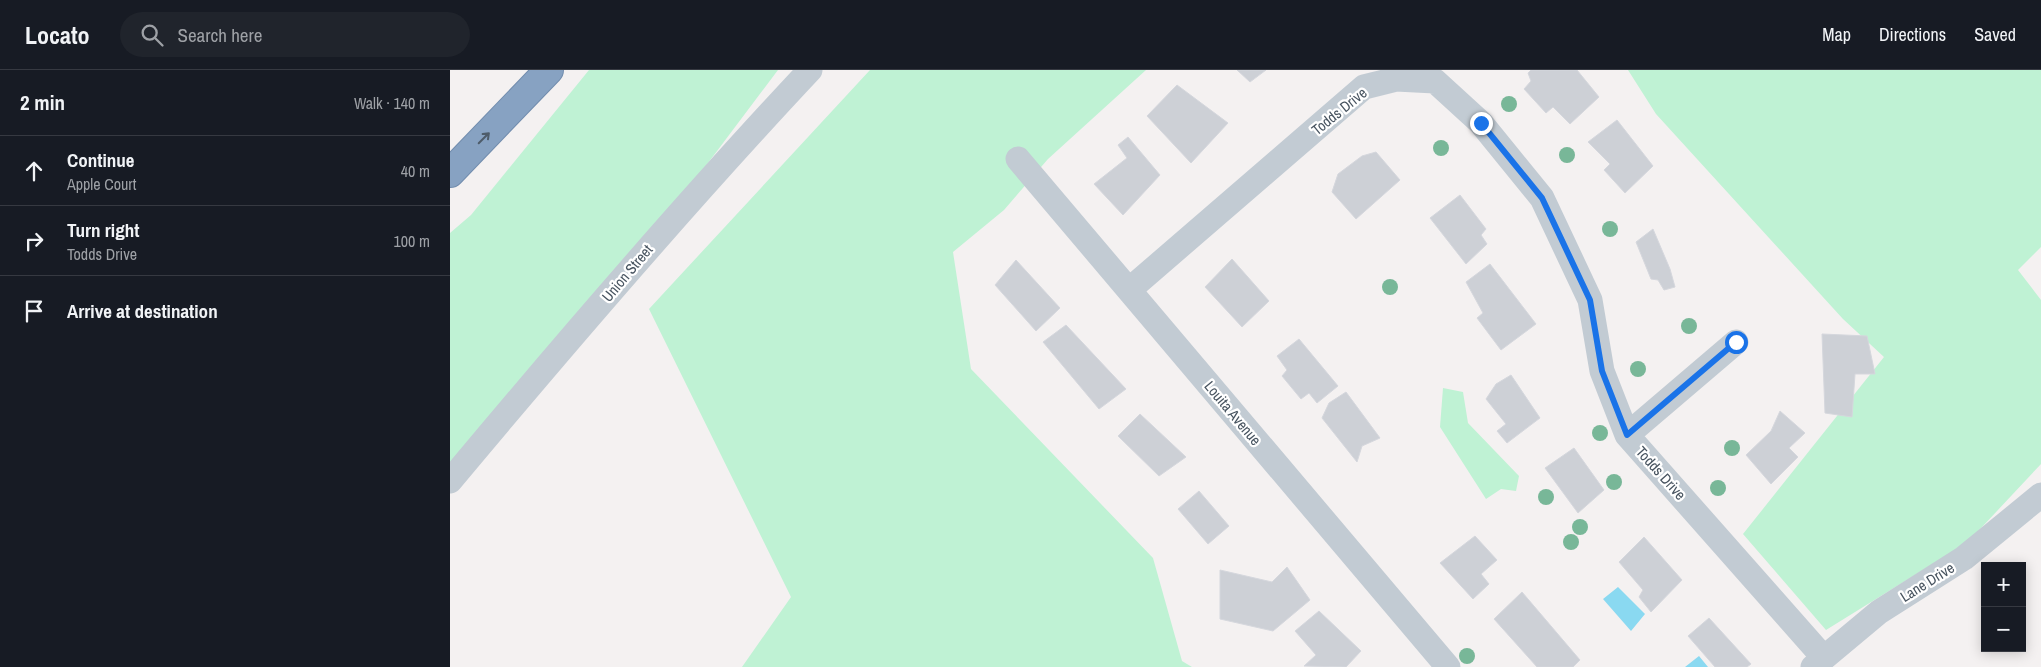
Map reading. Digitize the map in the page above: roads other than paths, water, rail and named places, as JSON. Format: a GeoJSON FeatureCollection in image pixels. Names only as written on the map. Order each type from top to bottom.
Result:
{"type":"FeatureCollection","features":[{"type":"Feature","properties":{"kind":"highway"},"geometry":{"type":"LineString","coordinates":[[450,173],[549,70]]}},
{"type":"Feature","properties":{"kind":"street","name":"Union Street"},"geometry":{"type":"LineString","coordinates":[[450,481],[723,163],[810,70]]}},
{"type":"Feature","properties":{"kind":"street","name":"Todds Drive"},"geometry":{"type":"LineString","coordinates":[[1129,290],[1364,87],[1396,79],[1435,81],[1481,123],[1542,198],[1590,300],[1602,371],[1627,435],[1818,662]]}},
{"type":"Feature","properties":{"kind":"street","name":"Louita Avenue"},"geometry":{"type":"LineString","coordinates":[[1018,159],[1448,667]]}},
{"type":"Feature","properties":{"kind":"street"},"geometry":{"type":"LineString","coordinates":[[1627,435],[1736,342]]}},
{"type":"Feature","properties":{"kind":"street","name":"Lane Drive"},"geometry":{"type":"LineString","coordinates":[[1818,662],[1879,612],[1964,558],[2041,495]]}},
{"type":"Feature","properties":{"kind":"water"},"geometry":{"type":"Polygon","coordinates":[[[1618,587],[1645,614],[1631,631],[1603,599],[1618,587]]]}},
{"type":"Feature","properties":{"kind":"water"},"geometry":{"type":"Polygon","coordinates":[[[1699,656],[1708,667],[1685,667],[1699,656]]]}}]}
